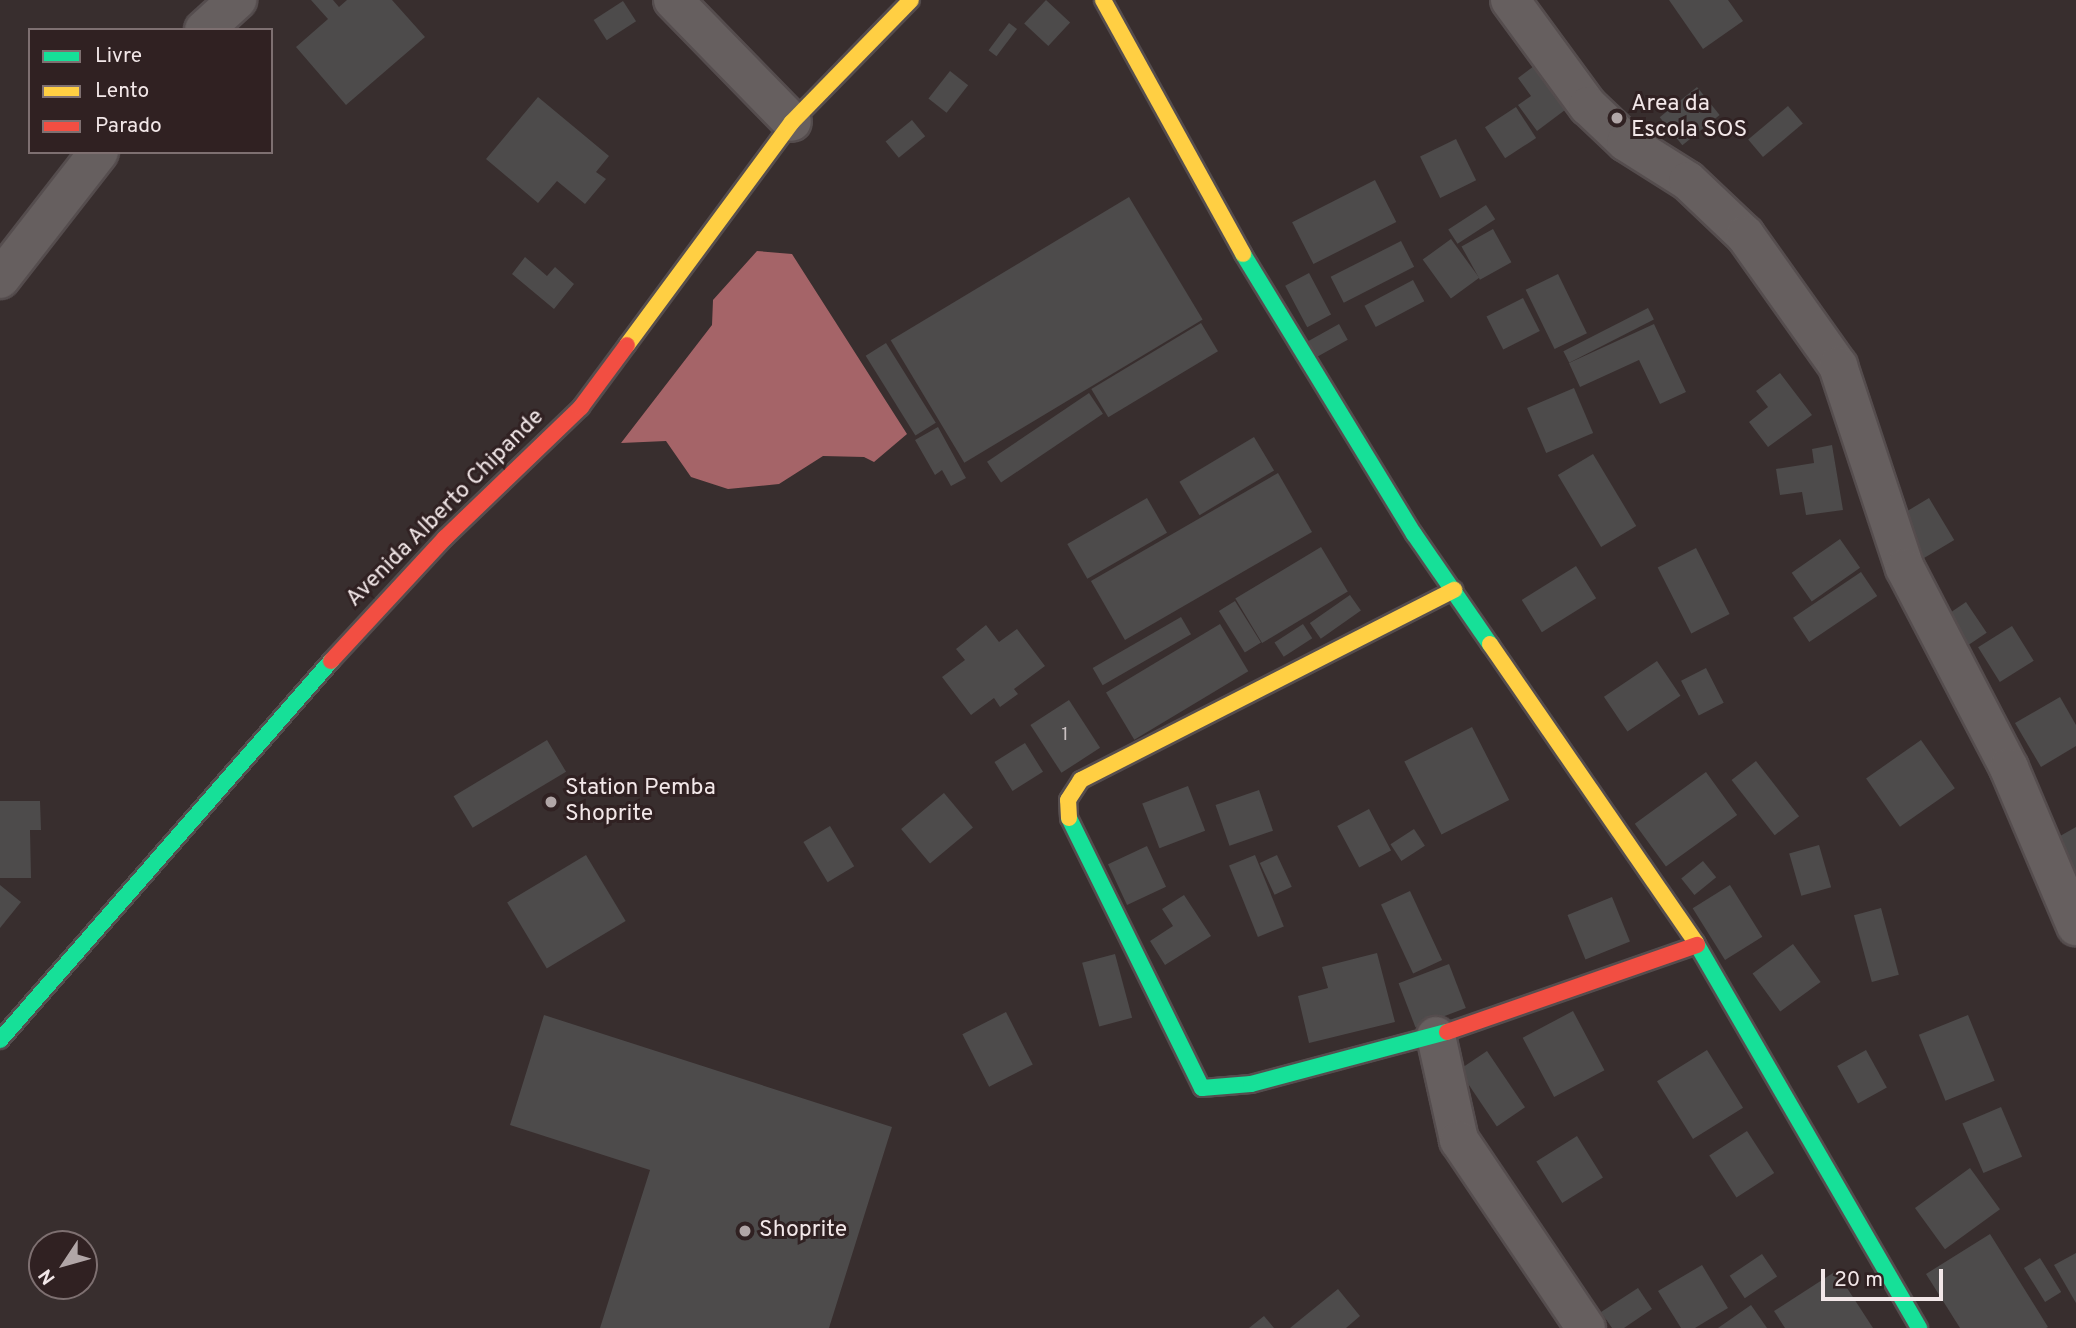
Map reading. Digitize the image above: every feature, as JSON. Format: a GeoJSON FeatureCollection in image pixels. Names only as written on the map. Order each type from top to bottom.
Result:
{"type":"FeatureCollection","features":[{"type":"Feature","properties":{"kind":"street"},"geometry":{"type":"LineString","coordinates":[[206,28],[237,0]]}},
{"type":"Feature","properties":{"kind":"street"},"geometry":{"type":"LineString","coordinates":[[673,0],[792,122]]}},
{"type":"Feature","properties":{"kind":"street","name":"Avenida Alberto Chipande"},"geometry":{"type":"LineString","coordinates":[[2,1032],[276,719],[445,538],[581,407],[792,122],[911,0]]}},
{"type":"Feature","properties":{"kind":"street"},"geometry":{"type":"LineString","coordinates":[[1104,0],[1217,212],[1414,534],[1697,945],[1919,1328]]}},
{"type":"Feature","properties":{"kind":"street"},"geometry":{"type":"LineString","coordinates":[[1510,0],[1588,106],[1626,142],[1688,181],[1745,235],[1838,366],[1905,568],[2009,768],[2076,926]]}},
{"type":"Feature","properties":{"kind":"street"},"geometry":{"type":"LineString","coordinates":[[0,279],[97,154]]}},
{"type":"Feature","properties":{"kind":"street"},"geometry":{"type":"LineString","coordinates":[[1454,590],[1081,780],[1068,800],[1069,824],[1202,1088],[1251,1084],[1436,1036],[1697,945]]}},
{"type":"Feature","properties":{"kind":"street"},"geometry":{"type":"LineString","coordinates":[[1436,1036],[1459,1140],[1586,1328]]}},
{"type":"Feature","properties":{"kind":"shaded area"},"geometry":{"type":"Polygon","coordinates":[[[757,251],[792,254],[907,434],[874,462],[864,457],[823,456],[779,484],[728,489],[691,477],[666,441],[621,443],[712,325],[713,300],[757,251]]]}},
{"type":"Feature","properties":{"kind":"building"},"geometry":{"type":"Polygon","coordinates":[[[311,0],[333,0],[339,7],[347,0],[392,0],[425,37],[346,105],[296,47],[328,19],[311,0]]]}},
{"type":"Feature","properties":{"kind":"building"},"geometry":{"type":"Polygon","coordinates":[[[1046,0],[1070,23],[1048,46],[1024,23],[1046,0]]]}},
{"type":"Feature","properties":{"kind":"building"},"geometry":{"type":"Polygon","coordinates":[[[1669,0],[1728,0],[1743,21],[1703,49],[1669,0]]]}},
{"type":"Feature","properties":{"kind":"building"},"geometry":{"type":"Polygon","coordinates":[[[623,1],[636,21],[607,40],[594,20],[623,1]]]}},
{"type":"Feature","properties":{"kind":"building"},"geometry":{"type":"Polygon","coordinates":[[[1009,23],[1017,29],[997,56],[989,50],[1009,23]]]}},
{"type":"Feature","properties":{"kind":"building"},"geometry":{"type":"Polygon","coordinates":[[[1538,63],[1569,107],[1537,131],[1518,105],[1531,96],[1518,78],[1538,63]]]}},
{"type":"Feature","properties":{"kind":"building"},"geometry":{"type":"Polygon","coordinates":[[[950,71],[968,85],[947,113],[928,99],[950,71]]]}},
{"type":"Feature","properties":{"kind":"building"},"geometry":{"type":"Polygon","coordinates":[[[1697,87],[1720,115],[1682,145],[1660,117],[1697,87]]]}},
{"type":"Feature","properties":{"kind":"building"},"geometry":{"type":"Polygon","coordinates":[[[538,97],[609,156],[596,172],[606,179],[585,204],[557,181],[538,203],[486,159],[538,97]]]}},
{"type":"Feature","properties":{"kind":"building"},"geometry":{"type":"Polygon","coordinates":[[[1788,106],[1803,124],[1763,157],[1748,139],[1788,106]]]}},
{"type":"Feature","properties":{"kind":"building"},"geometry":{"type":"Polygon","coordinates":[[[1516,107],[1536,138],[1505,158],[1485,127],[1516,107]]]}},
{"type":"Feature","properties":{"kind":"building"},"geometry":{"type":"Polygon","coordinates":[[[912,120],[925,136],[899,158],[886,141],[912,120]]]}},
{"type":"Feature","properties":{"kind":"building"},"geometry":{"type":"Polygon","coordinates":[[[1456,139],[1476,180],[1440,198],[1420,157],[1456,139]]]}},
{"type":"Feature","properties":{"kind":"building"},"geometry":{"type":"Polygon","coordinates":[[[1375,180],[1396,222],[1313,264],[1292,222],[1375,180]]]}},
{"type":"Feature","properties":{"kind":"building"},"geometry":{"type":"Polygon","coordinates":[[[1129,197],[1203,320],[964,463],[891,340],[1129,197]]]}},
{"type":"Feature","properties":{"kind":"building"},"geometry":{"type":"Polygon","coordinates":[[[1486,205],[1495,219],[1458,244],[1448,230],[1486,205]]]}},
{"type":"Feature","properties":{"kind":"building"},"geometry":{"type":"Polygon","coordinates":[[[1493,229],[1511,262],[1480,280],[1462,246],[1493,229]]]}},
{"type":"Feature","properties":{"kind":"building"},"geometry":{"type":"Polygon","coordinates":[[[1451,239],[1479,278],[1451,298],[1423,260],[1451,239]]]}},
{"type":"Feature","properties":{"kind":"building"},"geometry":{"type":"Polygon","coordinates":[[[1401,241],[1414,267],[1344,303],[1331,277],[1401,241]]]}},
{"type":"Feature","properties":{"kind":"building"},"geometry":{"type":"Polygon","coordinates":[[[525,257],[547,276],[555,267],[574,284],[554,309],[512,274],[525,257]]]}},
{"type":"Feature","properties":{"kind":"building"},"geometry":{"type":"Polygon","coordinates":[[[1309,273],[1331,314],[1307,327],[1285,286],[1309,273]]]}},
{"type":"Feature","properties":{"kind":"building"},"geometry":{"type":"Polygon","coordinates":[[[1558,274],[1587,333],[1555,349],[1526,290],[1558,274]]]}},
{"type":"Feature","properties":{"kind":"building"},"geometry":{"type":"Polygon","coordinates":[[[1413,280],[1424,301],[1376,327],[1364,306],[1413,280]]]}},
{"type":"Feature","properties":{"kind":"building"},"geometry":{"type":"Polygon","coordinates":[[[1523,298],[1540,331],[1503,350],[1486,317],[1523,298]]]}},
{"type":"Feature","properties":{"kind":"building"},"geometry":{"type":"Polygon","coordinates":[[[1648,308],[1654,320],[1569,363],[1563,351],[1648,308]]]}},
{"type":"Feature","properties":{"kind":"building"},"geometry":{"type":"Polygon","coordinates":[[[1201,323],[1218,351],[1108,417],[1091,389],[1201,323]]]}},
{"type":"Feature","properties":{"kind":"building"},"geometry":{"type":"Polygon","coordinates":[[[1339,324],[1348,340],[1314,359],[1305,343],[1339,324]]]}},
{"type":"Feature","properties":{"kind":"building"},"geometry":{"type":"Polygon","coordinates":[[[1654,324],[1686,392],[1660,404],[1639,360],[1580,387],[1569,363],[1654,324]]]}},
{"type":"Feature","properties":{"kind":"building"},"geometry":{"type":"Polygon","coordinates":[[[886,343],[936,423],[915,435],[866,356],[886,343]]]}},
{"type":"Feature","properties":{"kind":"building"},"geometry":{"type":"Polygon","coordinates":[[[1780,373],[1812,415],[1768,447],[1749,422],[1768,407],[1756,391],[1780,373]]]}},
{"type":"Feature","properties":{"kind":"building"},"geometry":{"type":"Polygon","coordinates":[[[1574,388],[1593,433],[1546,453],[1527,408],[1574,388]]]}},
{"type":"Feature","properties":{"kind":"building"},"geometry":{"type":"Polygon","coordinates":[[[1089,393],[1103,414],[1001,483],[987,462],[1089,393]]]}},
{"type":"Feature","properties":{"kind":"building"},"geometry":{"type":"Polygon","coordinates":[[[938,427],[966,478],[951,486],[942,470],[935,475],[915,440],[938,427]]]}},
{"type":"Feature","properties":{"kind":"building"},"geometry":{"type":"Polygon","coordinates":[[[1254,437],[1274,470],[1200,515],[1179,482],[1254,437]]]}},
{"type":"Feature","properties":{"kind":"building"},"geometry":{"type":"Polygon","coordinates":[[[1832,445],[1843,510],[1806,515],[1802,492],[1780,495],[1776,469],[1814,463],[1812,449],[1832,445]]]}},
{"type":"Feature","properties":{"kind":"building"},"geometry":{"type":"Polygon","coordinates":[[[1593,454],[1636,526],[1601,547],[1558,475],[1593,454]]]}},
{"type":"Feature","properties":{"kind":"building"},"geometry":{"type":"Polygon","coordinates":[[[1278,473],[1312,532],[1125,640],[1091,581],[1278,473]]]}},
{"type":"Feature","properties":{"kind":"building"},"geometry":{"type":"Polygon","coordinates":[[[1147,498],[1167,533],[1087,579],[1067,544],[1147,498]]]}},
{"type":"Feature","properties":{"kind":"building"},"geometry":{"type":"Polygon","coordinates":[[[1929,498],[1954,540],[1919,561],[1894,519],[1929,498]]]}},
{"type":"Feature","properties":{"kind":"building"},"geometry":{"type":"Polygon","coordinates":[[[1840,539],[1860,568],[1812,602],[1792,573],[1840,539]]]}},
{"type":"Feature","properties":{"kind":"building"},"geometry":{"type":"Polygon","coordinates":[[[1321,547],[1348,592],[1262,643],[1235,599],[1321,547]]]}},
{"type":"Feature","properties":{"kind":"building"},"geometry":{"type":"Polygon","coordinates":[[[1696,548],[1730,614],[1691,633],[1658,568],[1696,548]]]}},
{"type":"Feature","properties":{"kind":"building"},"geometry":{"type":"Polygon","coordinates":[[[1576,566],[1596,598],[1542,632],[1522,600],[1576,566]]]}},
{"type":"Feature","properties":{"kind":"building"},"geometry":{"type":"Polygon","coordinates":[[[1861,572],[1877,596],[1809,642],[1793,618],[1861,572]]]}},
{"type":"Feature","properties":{"kind":"building"},"geometry":{"type":"Polygon","coordinates":[[[1350,595],[1361,611],[1321,639],[1310,623],[1350,595]]]}},
{"type":"Feature","properties":{"kind":"building"},"geometry":{"type":"Polygon","coordinates":[[[1235,601],[1261,643],[1245,653],[1219,611],[1235,601]]]}},
{"type":"Feature","properties":{"kind":"building"},"geometry":{"type":"Polygon","coordinates":[[[1966,602],[1987,633],[1960,651],[1939,620],[1966,602]]]}},
{"type":"Feature","properties":{"kind":"building"},"geometry":{"type":"Polygon","coordinates":[[[1181,617],[1191,634],[1103,685],[1093,668],[1181,617]]]}},
{"type":"Feature","properties":{"kind":"building"},"geometry":{"type":"Polygon","coordinates":[[[1220,624],[1248,671],[1134,740],[1106,693],[1220,624]]]}},
{"type":"Feature","properties":{"kind":"building"},"geometry":{"type":"Polygon","coordinates":[[[1303,624],[1312,638],[1284,657],[1274,643],[1303,624]]]}},
{"type":"Feature","properties":{"kind":"building"},"geometry":{"type":"Polygon","coordinates":[[[986,625],[999,642],[1017,629],[1045,666],[1014,689],[1018,694],[1000,707],[994,698],[971,715],[942,677],[965,660],[956,649],[986,625]]]}},
{"type":"Feature","properties":{"kind":"building"},"geometry":{"type":"Polygon","coordinates":[[[2012,626],[2034,661],[2000,682],[1978,647],[2012,626]]]}},
{"type":"Feature","properties":{"kind":"building"},"geometry":{"type":"Polygon","coordinates":[[[1657,661],[1680,696],[1627,732],[1604,697],[1657,661]]]}},
{"type":"Feature","properties":{"kind":"building"},"geometry":{"type":"Polygon","coordinates":[[[1706,668],[1724,703],[1699,715],[1681,681],[1706,668]]]}},
{"type":"Feature","properties":{"kind":"building"},"geometry":{"type":"Polygon","coordinates":[[[2060,697],[2076,725],[2076,746],[2041,767],[2015,723],[2060,697]]]}},
{"type":"Feature","properties":{"kind":"building"},"geometry":{"type":"Polygon","coordinates":[[[1069,700],[1100,748],[1061,773],[1030,725],[1069,700]]]}},
{"type":"Feature","properties":{"kind":"building"},"geometry":{"type":"Polygon","coordinates":[[[1472,727],[1509,800],[1442,835],[1404,762],[1472,727]]]}},
{"type":"Feature","properties":{"kind":"building"},"geometry":{"type":"Polygon","coordinates":[[[547,740],[566,772],[473,828],[454,796],[547,740]]]}},
{"type":"Feature","properties":{"kind":"building"},"geometry":{"type":"Polygon","coordinates":[[[1921,740],[1955,788],[1900,827],[1866,778],[1921,740]]]}},
{"type":"Feature","properties":{"kind":"building"},"geometry":{"type":"Polygon","coordinates":[[[1025,743],[1043,772],[1012,791],[994,762],[1025,743]]]}},
{"type":"Feature","properties":{"kind":"building"},"geometry":{"type":"Polygon","coordinates":[[[1756,761],[1799,816],[1775,835],[1732,780],[1756,761]]]}},
{"type":"Feature","properties":{"kind":"building"},"geometry":{"type":"Polygon","coordinates":[[[1706,772],[1737,815],[1666,867],[1635,824],[1706,772]]]}},
{"type":"Feature","properties":{"kind":"building"},"geometry":{"type":"Polygon","coordinates":[[[1188,786],[1205,831],[1159,848],[1142,804],[1188,786]]]}},
{"type":"Feature","properties":{"kind":"building"},"geometry":{"type":"Polygon","coordinates":[[[1259,790],[1273,831],[1230,846],[1216,805],[1259,790]]]}},
{"type":"Feature","properties":{"kind":"building"},"geometry":{"type":"Polygon","coordinates":[[[944,793],[973,827],[930,863],[901,829],[944,793]]]}},
{"type":"Feature","properties":{"kind":"building"},"geometry":{"type":"Polygon","coordinates":[[[0,801],[40,801],[41,830],[30,830],[31,878],[0,878],[0,801]]]}},
{"type":"Feature","properties":{"kind":"building"},"geometry":{"type":"Polygon","coordinates":[[[1369,809],[1391,850],[1359,867],[1337,826],[1369,809]]]}},
{"type":"Feature","properties":{"kind":"building"},"geometry":{"type":"Polygon","coordinates":[[[830,826],[854,866],[828,882],[803,842],[830,826]]]}},
{"type":"Feature","properties":{"kind":"building"},"geometry":{"type":"Polygon","coordinates":[[[2076,827],[2076,883],[2053,840],[2076,827]]]}},
{"type":"Feature","properties":{"kind":"building"},"geometry":{"type":"Polygon","coordinates":[[[1414,829],[1425,846],[1401,861],[1391,844],[1414,829]]]}},
{"type":"Feature","properties":{"kind":"building"},"geometry":{"type":"Polygon","coordinates":[[[1819,845],[1831,887],[1801,896],[1789,854],[1819,845]]]}},
{"type":"Feature","properties":{"kind":"building"},"geometry":{"type":"Polygon","coordinates":[[[1147,846],[1166,887],[1127,905],[1108,864],[1147,846]]]}},
{"type":"Feature","properties":{"kind":"building"},"geometry":{"type":"Polygon","coordinates":[[[586,855],[626,921],[547,968],[507,902],[586,855]]]}},
{"type":"Feature","properties":{"kind":"building"},"geometry":{"type":"Polygon","coordinates":[[[1255,855],[1284,926],[1258,937],[1229,865],[1255,855]]]}},
{"type":"Feature","properties":{"kind":"building"},"geometry":{"type":"Polygon","coordinates":[[[1277,855],[1292,887],[1275,895],[1260,863],[1277,855]]]}},
{"type":"Feature","properties":{"kind":"building"},"geometry":{"type":"Polygon","coordinates":[[[1703,861],[1716,877],[1694,895],[1681,879],[1703,861]]]}},
{"type":"Feature","properties":{"kind":"building"},"geometry":{"type":"Polygon","coordinates":[[[0,885],[21,902],[0,928],[0,885]]]}},
{"type":"Feature","properties":{"kind":"building"},"geometry":{"type":"Polygon","coordinates":[[[1730,885],[1762,937],[1725,960],[1693,908],[1730,885]]]}},
{"type":"Feature","properties":{"kind":"building"},"geometry":{"type":"Polygon","coordinates":[[[1410,891],[1442,960],[1413,973],[1381,905],[1410,891]]]}},
{"type":"Feature","properties":{"kind":"building"},"geometry":{"type":"Polygon","coordinates":[[[1184,895],[1211,936],[1165,965],[1150,941],[1173,926],[1162,909],[1184,895]]]}},
{"type":"Feature","properties":{"kind":"building"},"geometry":{"type":"Polygon","coordinates":[[[1612,897],[1630,942],[1585,959],[1567,915],[1612,897]]]}},
{"type":"Feature","properties":{"kind":"building"},"geometry":{"type":"Polygon","coordinates":[[[1881,908],[1899,975],[1872,982],[1854,915],[1881,908]]]}},
{"type":"Feature","properties":{"kind":"building"},"geometry":{"type":"Polygon","coordinates":[[[1793,944],[1821,982],[1780,1011],[1753,973],[1793,944]]]}},
{"type":"Feature","properties":{"kind":"building"},"geometry":{"type":"Polygon","coordinates":[[[1377,953],[1395,1022],[1309,1043],[1298,996],[1328,988],[1322,967],[1377,953]]]}},
{"type":"Feature","properties":{"kind":"building"},"geometry":{"type":"Polygon","coordinates":[[[1115,954],[1132,1018],[1099,1027],[1082,963],[1115,954]]]}},
{"type":"Feature","properties":{"kind":"building"},"geometry":{"type":"Polygon","coordinates":[[[1449,964],[1466,1008],[1415,1027],[1399,983],[1449,964]]]}},
{"type":"Feature","properties":{"kind":"building"},"geometry":{"type":"Polygon","coordinates":[[[1573,1011],[1604,1070],[1554,1097],[1523,1038],[1573,1011]]]}},
{"type":"Feature","properties":{"kind":"building"},"geometry":{"type":"Polygon","coordinates":[[[1006,1012],[1033,1065],[989,1087],[962,1034],[1006,1012]]]}},
{"type":"Feature","properties":{"kind":"building","name":"Shoprite"},"geometry":{"type":"Polygon","coordinates":[[[544,1015],[892,1127],[829,1328],[600,1328],[650,1170],[510,1125],[544,1015]]]}},
{"type":"Feature","properties":{"kind":"building"},"geometry":{"type":"Polygon","coordinates":[[[1968,1015],[1995,1081],[1945,1101],[1919,1035],[1968,1015]]]}},
{"type":"Feature","properties":{"kind":"building"},"geometry":{"type":"Polygon","coordinates":[[[1707,1050],[1743,1108],[1693,1139],[1657,1081],[1707,1050]]]}},
{"type":"Feature","properties":{"kind":"building"},"geometry":{"type":"Polygon","coordinates":[[[1866,1050],[1887,1088],[1858,1104],[1837,1066],[1866,1050]]]}},
{"type":"Feature","properties":{"kind":"building"},"geometry":{"type":"Polygon","coordinates":[[[1487,1051],[1525,1107],[1497,1126],[1459,1070],[1487,1051]]]}},
{"type":"Feature","properties":{"kind":"building"},"geometry":{"type":"Polygon","coordinates":[[[2001,1107],[2022,1157],[1983,1173],[1962,1123],[2001,1107]]]}},
{"type":"Feature","properties":{"kind":"building"},"geometry":{"type":"Polygon","coordinates":[[[1747,1131],[1774,1173],[1736,1197],[1709,1156],[1747,1131]]]}},
{"type":"Feature","properties":{"kind":"building"},"geometry":{"type":"Polygon","coordinates":[[[1577,1136],[1603,1178],[1562,1203],[1536,1161],[1577,1136]]]}},
{"type":"Feature","properties":{"kind":"building"},"geometry":{"type":"Polygon","coordinates":[[[1970,1168],[2000,1209],[1945,1249],[1915,1208],[1970,1168]]]}},
{"type":"Feature","properties":{"kind":"building"},"geometry":{"type":"Polygon","coordinates":[[[1990,1234],[2048,1327],[1960,1328],[1926,1274],[1990,1234]]]}},
{"type":"Feature","properties":{"kind":"building"},"geometry":{"type":"Polygon","coordinates":[[[2076,1253],[2076,1303],[2054,1265],[2076,1253]]]}},
{"type":"Feature","properties":{"kind":"building"},"geometry":{"type":"Polygon","coordinates":[[[1762,1254],[1777,1276],[1745,1298],[1730,1276],[1762,1254]]]}},
{"type":"Feature","properties":{"kind":"building"},"geometry":{"type":"Polygon","coordinates":[[[2040,1258],[2061,1292],[2045,1302],[2024,1268],[2040,1258]]]}},
{"type":"Feature","properties":{"kind":"building"},"geometry":{"type":"Polygon","coordinates":[[[1702,1265],[1728,1308],[1695,1328],[1681,1328],[1658,1291],[1702,1265]]]}},
{"type":"Feature","properties":{"kind":"building"},"geometry":{"type":"Polygon","coordinates":[[[1836,1271],[1873,1328],[1785,1328],[1774,1311],[1836,1271]]]}},
{"type":"Feature","properties":{"kind":"building"},"geometry":{"type":"Polygon","coordinates":[[[1638,1288],[1652,1309],[1624,1328],[1612,1328],[1601,1312],[1638,1288]]]}},
{"type":"Feature","properties":{"kind":"building"},"geometry":{"type":"Polygon","coordinates":[[[1338,1289],[1360,1316],[1346,1328],[1290,1328],[1338,1289]]]}},
{"type":"Feature","properties":{"kind":"building"},"geometry":{"type":"Polygon","coordinates":[[[1751,1305],[1767,1328],[1718,1328],[1751,1305]]]}},
{"type":"Feature","properties":{"kind":"building"},"geometry":{"type":"Polygon","coordinates":[[[1264,1316],[1274,1328],[1249,1328],[1264,1316]]]}},
{"type":"Feature","properties":{"kind":"traffic: fast"},"geometry":{"type":"LineString","coordinates":[[1243,254],[1414,534],[1490,644]]}},
{"type":"Feature","properties":{"kind":"traffic: fast"},"geometry":{"type":"LineString","coordinates":[[0,1040],[331,661]]}},
{"type":"Feature","properties":{"kind":"traffic: fast"},"geometry":{"type":"LineString","coordinates":[[1069,818],[1202,1088],[1251,1084],[1447,1032]]}},
{"type":"Feature","properties":{"kind":"traffic: fast"},"geometry":{"type":"LineString","coordinates":[[1696,943],[1919,1328]]}},
{"type":"Feature","properties":{"kind":"traffic: slow"},"geometry":{"type":"LineString","coordinates":[[627,345],[792,122],[911,0]]}},
{"type":"Feature","properties":{"kind":"traffic: slow"},"geometry":{"type":"LineString","coordinates":[[1103,0],[1243,254]]}},
{"type":"Feature","properties":{"kind":"traffic: slow"},"geometry":{"type":"LineString","coordinates":[[1069,818],[1068,800],[1081,780],[1454,590]]}},
{"type":"Feature","properties":{"kind":"traffic: slow"},"geometry":{"type":"LineString","coordinates":[[1490,644],[1696,943]]}},
{"type":"Feature","properties":{"kind":"traffic: jam"},"geometry":{"type":"LineString","coordinates":[[331,661],[445,538],[581,407],[627,345]]}},
{"type":"Feature","properties":{"kind":"traffic: jam"},"geometry":{"type":"LineString","coordinates":[[1447,1032],[1697,945]]}},
{"type":"Feature","properties":{"kind":"place","name":"Area da Escola SOS"},"geometry":{"type":"Point","coordinates":[1617,118]}},
{"type":"Feature","properties":{"kind":"place","name":"Station Pemba Shoprite"},"geometry":{"type":"Point","coordinates":[551,802]}},
{"type":"Feature","properties":{"kind":"place","name":"Shoprite"},"geometry":{"type":"Point","coordinates":[745,1231]}}]}
